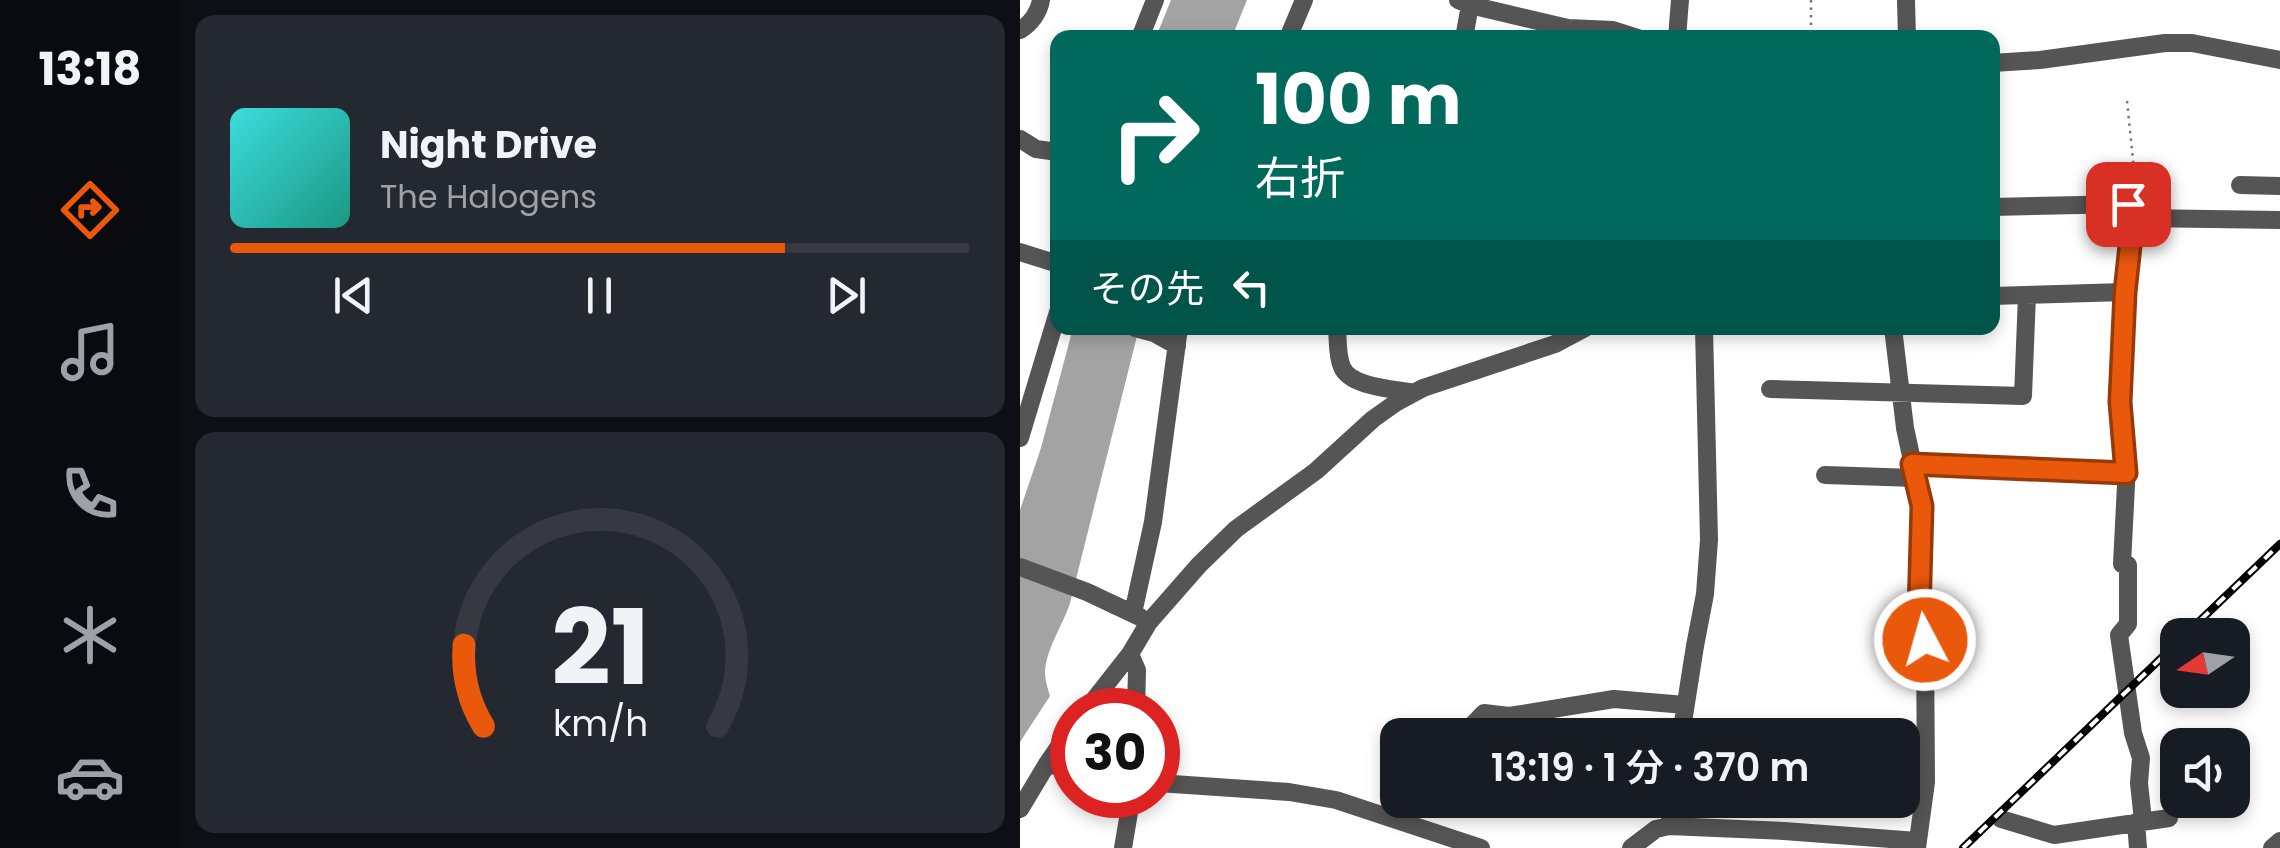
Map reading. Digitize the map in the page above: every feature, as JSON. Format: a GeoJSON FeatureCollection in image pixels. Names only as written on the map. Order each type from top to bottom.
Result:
{"type":"FeatureCollection","features":[{"type":"Feature","properties":{"kind":"street"},"geometry":{"type":"LineString","coordinates":[[1020,30],[1032,21],[1041,0]]}},
{"type":"Feature","properties":{"kind":"street"},"geometry":{"type":"LineString","coordinates":[[1143,30],[1155,0]]}},
{"type":"Feature","properties":{"kind":"street"},"geometry":{"type":"LineString","coordinates":[[1291,30],[1304,0]]}},
{"type":"Feature","properties":{"kind":"street"},"geometry":{"type":"LineString","coordinates":[[1678,30],[1680,0]]}},
{"type":"Feature","properties":{"kind":"street"},"geometry":{"type":"LineString","coordinates":[[1906,0],[1907,30]]}},
{"type":"Feature","properties":{"kind":"street"},"geometry":{"type":"LineString","coordinates":[[1464,30],[1464,2],[1568,28],[1612,30]]}},
{"type":"Feature","properties":{"kind":"street"},"geometry":{"type":"LineString","coordinates":[[2000,62],[2178,42],[2280,60]]}},
{"type":"Feature","properties":{"kind":"street"},"geometry":{"type":"LineString","coordinates":[[1020,139],[1036,149],[1050,151]]}},
{"type":"Feature","properties":{"kind":"street"},"geometry":{"type":"LineString","coordinates":[[2240,185],[2280,186]]}},
{"type":"Feature","properties":{"kind":"street"},"geometry":{"type":"LineString","coordinates":[[2000,208],[2128,204],[2139,218],[2280,220]]}},
{"type":"Feature","properties":{"kind":"street"},"geometry":{"type":"LineString","coordinates":[[2135,210],[2125,292],[2120,402],[2126,473],[2122,564],[2128,565],[2128,624],[2119,635],[2141,758],[2138,848]]}},
{"type":"Feature","properties":{"kind":"street"},"geometry":{"type":"LineString","coordinates":[[1020,252],[1050,261]]}},
{"type":"Feature","properties":{"kind":"street"},"geometry":{"type":"LineString","coordinates":[[2000,296],[2125,292]]}},
{"type":"Feature","properties":{"kind":"street"},"geometry":{"type":"LineString","coordinates":[[1770,389],[2023,396],[2026,295]]}},
{"type":"Feature","properties":{"kind":"street"},"geometry":{"type":"LineString","coordinates":[[1020,438],[1051,335]]}},
{"type":"Feature","properties":{"kind":"street"},"geometry":{"type":"LineString","coordinates":[[1338,335],[1340,362],[1344,372],[1355,381],[1414,393]]}},
{"type":"Feature","properties":{"kind":"street"},"geometry":{"type":"LineString","coordinates":[[1141,618],[1164,603],[1236,530],[1316,471],[1373,419],[1414,393],[1572,335]]}},
{"type":"Feature","properties":{"kind":"street"},"geometry":{"type":"LineString","coordinates":[[1683,718],[1706,594],[1704,335]]}},
{"type":"Feature","properties":{"kind":"street"},"geometry":{"type":"LineString","coordinates":[[1631,848],[1656,830],[1674,827],[1784,831],[1917,844],[1926,782],[1925,640],[1919,614],[1922,506],[1913,471],[1894,335]]}},
{"type":"Feature","properties":{"kind":"street"},"geometry":{"type":"LineString","coordinates":[[1103,688],[1130,654],[1141,618],[1178,337]]}},
{"type":"Feature","properties":{"kind":"street"},"geometry":{"type":"LineString","coordinates":[[1825,476],[1913,471],[2126,473]]}},
{"type":"Feature","properties":{"kind":"street"},"geometry":{"type":"LineString","coordinates":[[1020,566],[1141,618]]}},
{"type":"Feature","properties":{"kind":"street"},"geometry":{"type":"LineString","coordinates":[[1130,654],[1137,670],[1137,688]]}},
{"type":"Feature","properties":{"kind":"street"},"geometry":{"type":"LineString","coordinates":[[1479,718],[1484,713],[1509,716],[1614,699],[1685,705]]}},
{"type":"Feature","properties":{"kind":"street"},"geometry":{"type":"LineString","coordinates":[[1020,809],[1050,758]]}},
{"type":"Feature","properties":{"kind":"street"},"geometry":{"type":"LineString","coordinates":[[1046,764],[1050,765]]}},
{"type":"Feature","properties":{"kind":"street"},"geometry":{"type":"LineString","coordinates":[[1180,785],[1313,796],[1351,804],[1480,848]]}},
{"type":"Feature","properties":{"kind":"street"},"geometry":{"type":"LineString","coordinates":[[1123,848],[1128,818]]}},
{"type":"Feature","properties":{"kind":"street"},"geometry":{"type":"LineString","coordinates":[[1674,818],[1681,848]]}},
{"type":"Feature","properties":{"kind":"street"},"geometry":{"type":"LineString","coordinates":[[2001,820],[2055,842],[2140,821],[2169,818]]}},
{"type":"Feature","properties":{"kind":"street"},"geometry":{"type":"LineString","coordinates":[[2272,848],[2280,841]]}},
{"type":"Feature","properties":{"kind":"path"},"geometry":{"type":"LineString","coordinates":[[1810,0],[1811,30]]}},
{"type":"Feature","properties":{"kind":"path"},"geometry":{"type":"LineString","coordinates":[[2127,101],[2135,210]]}},
{"type":"Feature","properties":{"kind":"shaded area"},"geometry":{"type":"Polygon","coordinates":[[[1171,0],[1247,0],[1235,30],[1159,30],[1171,0]]]}},
{"type":"Feature","properties":{"kind":"shaded area"},"geometry":{"type":"Polygon","coordinates":[[[1071,335],[1137,335],[1070,603],[1046,663],[1050,696],[1020,742],[1020,510],[1071,335]]]}},
{"type":"Feature","properties":{"kind":"railway"},"geometry":{"type":"LineString","coordinates":[[2203,618],[2280,544]]}},
{"type":"Feature","properties":{"kind":"railway"},"geometry":{"type":"LineString","coordinates":[[1963,848],[2160,659]]}},
{"type":"Feature","properties":{"kind":"route"},"geometry":{"type":"LineString","coordinates":[[1925,640],[1919,614],[1922,506],[1912,464],[2126,473],[2120,402],[2125,292],[2136,214],[2135,205],[2128,204]]}}]}
